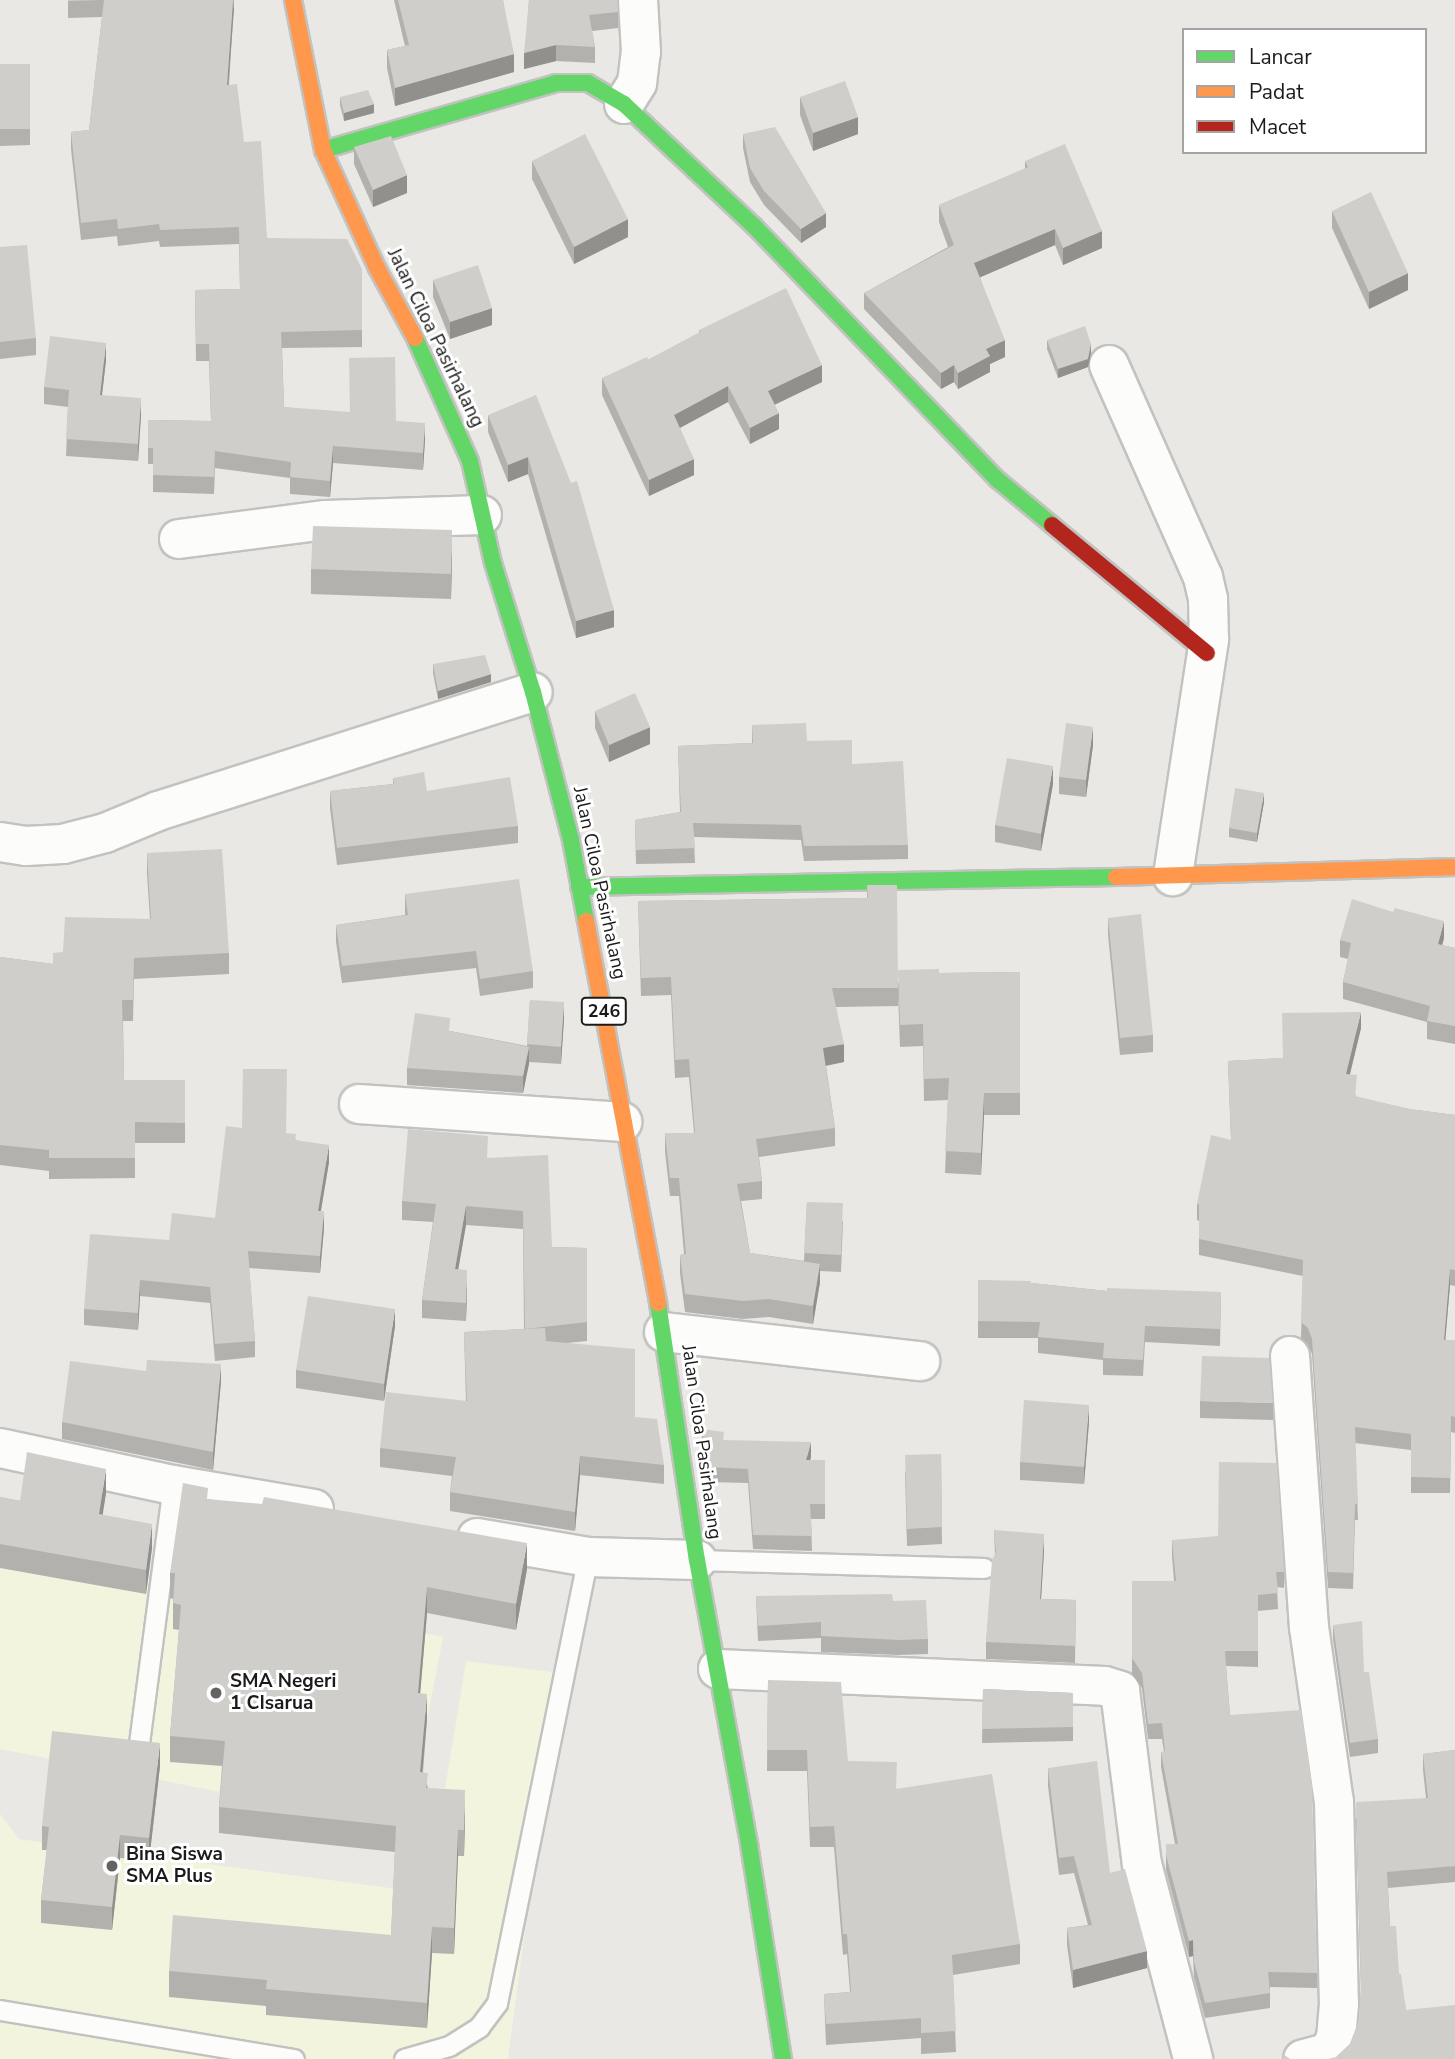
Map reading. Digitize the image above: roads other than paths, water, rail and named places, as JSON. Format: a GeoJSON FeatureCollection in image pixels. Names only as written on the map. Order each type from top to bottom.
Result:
{"type":"FeatureCollection","features":[{"type":"Feature","properties":{"kind":"main road","name":"Jalan Ciloa Pasirhalang"},"geometry":{"type":"LineString","coordinates":[[293,0],[323,150],[456,426],[470,461],[493,563],[533,692],[571,841],[597,968],[622,1122],[664,1332],[697,1560],[783,2059]]}},
{"type":"Feature","properties":{"kind":"main road"},"geometry":{"type":"LineString","coordinates":[[323,150],[556,83],[588,83],[624,104],[754,226],[998,480],[1207,653]]}},
{"type":"Feature","properties":{"kind":"main road"},"geometry":{"type":"LineString","coordinates":[[579,887],[1173,876],[1455,867]]}},
{"type":"Feature","properties":{"kind":"street"},"geometry":{"type":"LineString","coordinates":[[624,104],[637,83],[641,51],[638,0]]}},
{"type":"Feature","properties":{"kind":"street"},"geometry":{"type":"LineString","coordinates":[[1110,365],[1203,577],[1210,624],[1173,876]]}},
{"type":"Feature","properties":{"kind":"street"},"geometry":{"type":"LineString","coordinates":[[179,539],[326,520],[482,515]]}},
{"type":"Feature","properties":{"kind":"street"},"geometry":{"type":"LineString","coordinates":[[0,842],[26,846],[63,844],[105,833],[158,810],[533,692]]}},
{"type":"Feature","properties":{"kind":"street"},"geometry":{"type":"LineString","coordinates":[[359,1104],[622,1122]]}},
{"type":"Feature","properties":{"kind":"street"},"geometry":{"type":"LineString","coordinates":[[664,1332],[920,1361]]}},
{"type":"Feature","properties":{"kind":"street"},"geometry":{"type":"LineString","coordinates":[[1290,1356],[1309,1628],[1334,1802],[1339,2004],[1336,2037],[1330,2052],[1303,2059]]}},
{"type":"Feature","properties":{"kind":"street"},"geometry":{"type":"LineString","coordinates":[[0,1448],[173,1485],[347,1515]]}},
{"type":"Feature","properties":{"kind":"street"},"geometry":{"type":"LineString","coordinates":[[441,1532],[589,1557],[697,1560]]}},
{"type":"Feature","properties":{"kind":"street"},"geometry":{"type":"LineString","coordinates":[[718,1670],[1105,1686],[1120,1691],[1142,1864],[1193,2059]]}},
{"type":"Feature","properties":{"kind":"lane"},"geometry":{"type":"LineString","coordinates":[[139,1743],[173,1485]]}},
{"type":"Feature","properties":{"kind":"lane"},"geometry":{"type":"LineString","coordinates":[[404,2059],[449,2046],[479,2027],[497,2003],[589,1557]]}},
{"type":"Feature","properties":{"kind":"lane"},"geometry":{"type":"LineString","coordinates":[[697,1560],[984,1568]]}},
{"type":"Feature","properties":{"kind":"lane"},"geometry":{"type":"LineString","coordinates":[[0,2010],[294,2059]]}},
{"type":"Feature","properties":{"kind":"place","name":"SMA Negeri 1 CIsarua"},"geometry":{"type":"Point","coordinates":[216,1693]}},
{"type":"Feature","properties":{"kind":"place","name":"Bina Siswa SMA Plus"},"geometry":{"type":"Point","coordinates":[112,1866]}}]}
